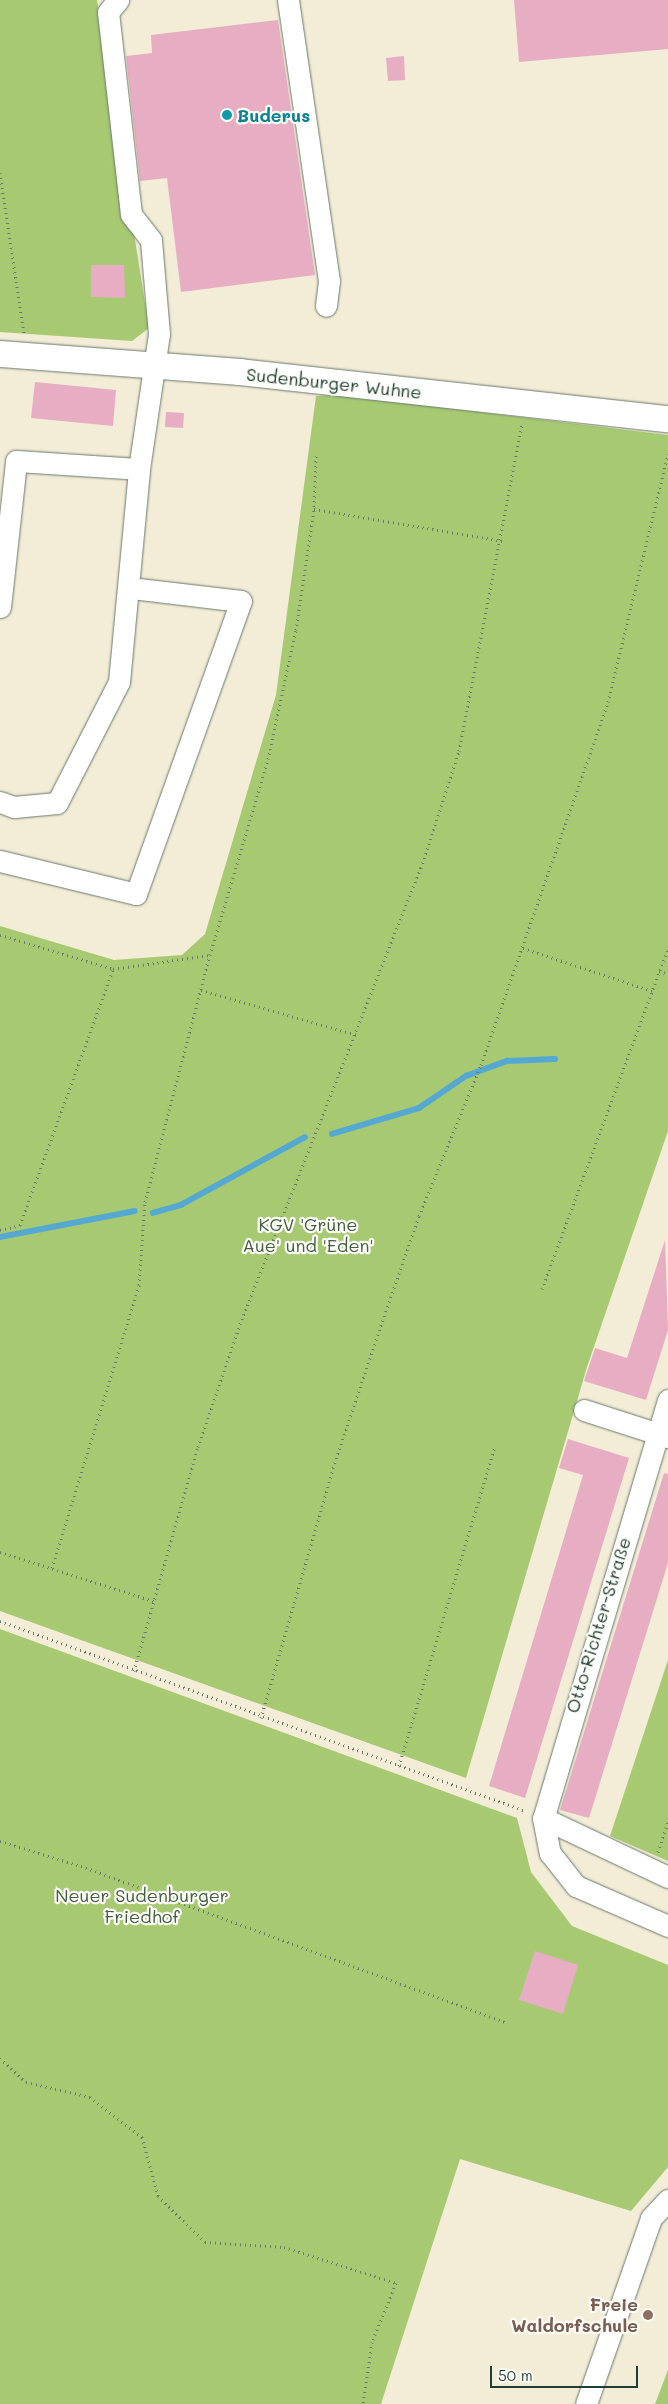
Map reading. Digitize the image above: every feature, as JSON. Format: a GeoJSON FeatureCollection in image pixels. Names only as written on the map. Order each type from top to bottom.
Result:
{"type":"FeatureCollection","features":[{"type":"Feature","properties":{"kind":"main road","name":"Sudenburger Wuhne"},"geometry":{"type":"LineString","coordinates":[[0,354],[154,365],[668,419]]}},
{"type":"Feature","properties":{"kind":"street"},"geometry":{"type":"LineString","coordinates":[[0,802],[14,807],[56,803],[119,682],[130,588],[139,469],[159,334],[151,240],[131,214],[108,12],[118,0]]}},
{"type":"Feature","properties":{"kind":"street"},"geometry":{"type":"LineString","coordinates":[[288,0],[329,281],[326,306]]}},
{"type":"Feature","properties":{"kind":"street"},"geometry":{"type":"LineString","coordinates":[[0,607],[16,461],[139,469]]}},
{"type":"Feature","properties":{"kind":"street"},"geometry":{"type":"LineString","coordinates":[[0,861],[136,894],[241,601],[130,588]]}},
{"type":"Feature","properties":{"kind":"street","name":"Otto-Richter-Straße"},"geometry":{"type":"LineString","coordinates":[[543,1818],[662,1435],[668,1400]]}},
{"type":"Feature","properties":{"kind":"street"},"geometry":{"type":"LineString","coordinates":[[584,1410],[662,1435]]}},
{"type":"Feature","properties":{"kind":"street"},"geometry":{"type":"LineString","coordinates":[[543,1818],[668,1877]]}},
{"type":"Feature","properties":{"kind":"street"},"geometry":{"type":"LineString","coordinates":[[543,1818],[548,1847],[569,1880],[600,1900],[668,1926]]}},
{"type":"Feature","properties":{"kind":"street"},"geometry":{"type":"LineString","coordinates":[[586,2404],[651,2218],[668,2200]]}},
{"type":"Feature","properties":{"kind":"path"},"geometry":{"type":"LineString","coordinates":[[0,172],[24,334]]}},
{"type":"Feature","properties":{"kind":"path"},"geometry":{"type":"LineString","coordinates":[[134,1671],[198,1447],[240,1324],[357,1035],[421,868],[460,751],[503,541],[524,417]]}},
{"type":"Feature","properties":{"kind":"path"},"geometry":{"type":"LineString","coordinates":[[261,1718],[333,1468],[376,1340],[522,948],[608,702],[668,454]]}},
{"type":"Feature","properties":{"kind":"path"},"geometry":{"type":"LineString","coordinates":[[52,1568],[139,1285],[145,1202],[210,955],[268,760],[296,630],[314,509],[316,456]]}},
{"type":"Feature","properties":{"kind":"path"},"geometry":{"type":"LineString","coordinates":[[314,509],[503,541]]}},
{"type":"Feature","properties":{"kind":"path"},"geometry":{"type":"LineString","coordinates":[[0,935],[113,969],[210,955]]}},
{"type":"Feature","properties":{"kind":"path"},"geometry":{"type":"LineString","coordinates":[[522,948],[652,991]]}},
{"type":"Feature","properties":{"kind":"path"},"geometry":{"type":"LineString","coordinates":[[542,1289],[668,948]]}},
{"type":"Feature","properties":{"kind":"path"},"geometry":{"type":"LineString","coordinates":[[0,1230],[20,1225],[113,969]]}},
{"type":"Feature","properties":{"kind":"path"},"geometry":{"type":"LineString","coordinates":[[659,971],[668,974]]}},
{"type":"Feature","properties":{"kind":"path"},"geometry":{"type":"LineString","coordinates":[[201,990],[357,1035]]}},
{"type":"Feature","properties":{"kind":"path"},"geometry":{"type":"LineString","coordinates":[[399,1766],[495,1446]]}},
{"type":"Feature","properties":{"kind":"path"},"geometry":{"type":"LineString","coordinates":[[0,1552],[154,1601]]}},
{"type":"Feature","properties":{"kind":"path"},"geometry":{"type":"LineString","coordinates":[[0,1621],[261,1718],[543,1818]]}},
{"type":"Feature","properties":{"kind":"path"},"geometry":{"type":"LineString","coordinates":[[656,1856],[668,1822]]}},
{"type":"Feature","properties":{"kind":"path"},"geometry":{"type":"LineString","coordinates":[[0,1841],[82,1866],[506,2022]]}},
{"type":"Feature","properties":{"kind":"path"},"geometry":{"type":"LineString","coordinates":[[0,2058],[26,2082],[90,2097],[142,2137],[158,2196],[205,2242],[284,2247],[396,2283],[372,2342],[363,2404]]}},
{"type":"Feature","properties":{"kind":"green space"},"geometry":{"type":"Polygon","coordinates":[[[0,0],[97,0],[149,328],[132,341],[0,332],[0,0]]]}},
{"type":"Feature","properties":{"kind":"green space","name":"KGV 'Grüne Aue' und 'Eden'"},"geometry":{"type":"Polygon","coordinates":[[[339,395],[668,435],[668,1131],[587,1367],[466,1778],[0,1611],[0,926],[114,960],[182,955],[205,934],[276,695],[316,396],[339,395]]]}},
{"type":"Feature","properties":{"kind":"green space","name":"Neuer Sudenburger Friedhof"},"geometry":{"type":"Polygon","coordinates":[[[0,1629],[517,1818],[531,1872],[572,1926],[668,1965],[668,2167],[631,2211],[460,2159],[381,2404],[0,2404],[0,1629]]]}},
{"type":"Feature","properties":{"kind":"green space"},"geometry":{"type":"Polygon","coordinates":[[[668,1660],[668,1861],[610,1836],[668,1660]]]}},
{"type":"Feature","properties":{"kind":"green space"},"geometry":{"type":"Polygon","coordinates":[[[668,2370],[668,2404],[655,2404],[668,2370]]]}},
{"type":"Feature","properties":{"kind":"building"},"geometry":{"type":"Polygon","coordinates":[[[514,0],[668,0],[668,49],[519,62],[514,0]]]}},
{"type":"Feature","properties":{"kind":"building","name":"Buderus"},"geometry":{"type":"Polygon","coordinates":[[[278,20],[315,275],[181,292],[167,178],[140,181],[126,56],[152,53],[151,35],[278,20]]]}},
{"type":"Feature","properties":{"kind":"building"},"geometry":{"type":"Polygon","coordinates":[[[404,56],[405,80],[388,81],[386,58],[404,56]]]}},
{"type":"Feature","properties":{"kind":"building"},"geometry":{"type":"Polygon","coordinates":[[[91,265],[124,265],[125,298],[91,297],[91,265]]]}},
{"type":"Feature","properties":{"kind":"building"},"geometry":{"type":"Polygon","coordinates":[[[35,382],[116,390],[113,426],[31,418],[35,382]]]}},
{"type":"Feature","properties":{"kind":"building"},"geometry":{"type":"Polygon","coordinates":[[[166,412],[184,413],[183,428],[165,427],[166,412]]]}},
{"type":"Feature","properties":{"kind":"building"},"geometry":{"type":"Polygon","coordinates":[[[665,1240],[668,1330],[646,1400],[584,1381],[595,1348],[627,1358],[665,1240]]]}},
{"type":"Feature","properties":{"kind":"building"},"geometry":{"type":"Polygon","coordinates":[[[568,1439],[629,1458],[525,1798],[489,1786],[583,1475],[559,1468],[568,1439]]]}},
{"type":"Feature","properties":{"kind":"building"},"geometry":{"type":"Polygon","coordinates":[[[664,1473],[668,1474],[668,1563],[589,1818],[560,1810],[664,1473]]]}},
{"type":"Feature","properties":{"kind":"building"},"geometry":{"type":"Polygon","coordinates":[[[535,1951],[578,1965],[563,2014],[519,2000],[535,1951]]]}},
{"type":"Feature","properties":{"kind":"waterway"},"geometry":{"type":"LineString","coordinates":[[332,1134],[419,1108],[466,1076],[507,1061],[555,1059]]}},
{"type":"Feature","properties":{"kind":"waterway"},"geometry":{"type":"LineString","coordinates":[[153,1213],[181,1205],[305,1137]]}},
{"type":"Feature","properties":{"kind":"waterway"},"geometry":{"type":"LineString","coordinates":[[0,1237],[135,1211]]}},
{"type":"Feature","properties":{"kind":"place","name":"Buderus"},"geometry":{"type":"Point","coordinates":[227,115]}},
{"type":"Feature","properties":{"kind":"place","name":"Freie Waldorfschule"},"geometry":{"type":"Point","coordinates":[648,2315]}}]}
